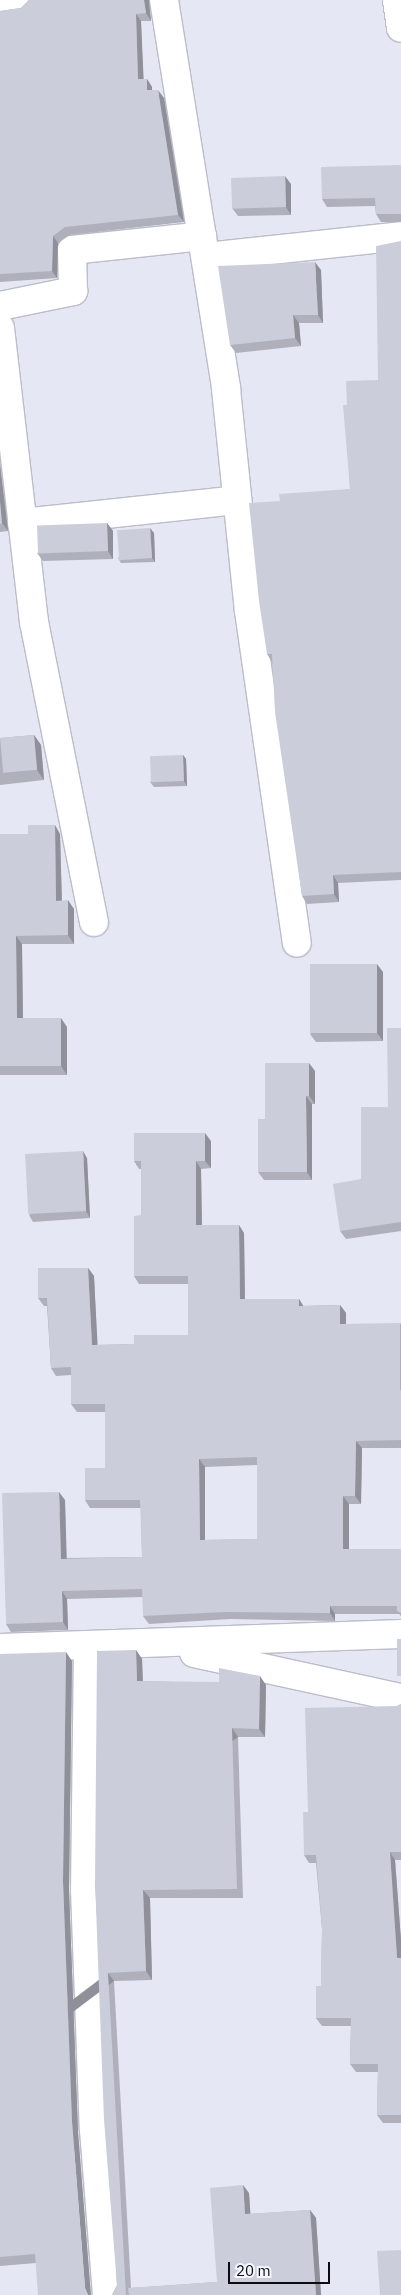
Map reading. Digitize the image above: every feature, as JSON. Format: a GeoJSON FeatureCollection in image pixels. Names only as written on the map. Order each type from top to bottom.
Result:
{"type":"FeatureCollection","features":[{"type":"Feature","properties":{"kind":"street"},"geometry":{"type":"LineString","coordinates":[[0,5],[23,0]]}},
{"type":"Feature","properties":{"kind":"street"},"geometry":{"type":"LineString","coordinates":[[164,0],[226,389],[249,612],[297,943]]}},
{"type":"Feature","properties":{"kind":"street"},"geometry":{"type":"LineString","coordinates":[[397,0],[401,28]]}},
{"type":"Feature","properties":{"kind":"street"},"geometry":{"type":"LineString","coordinates":[[0,306],[73,292],[72,250],[204,246],[401,236]]}},
{"type":"Feature","properties":{"kind":"street"},"geometry":{"type":"LineString","coordinates":[[0,328],[34,622],[94,922]]}},
{"type":"Feature","properties":{"kind":"street"},"geometry":{"type":"LineString","coordinates":[[22,523],[237,500]]}},
{"type":"Feature","properties":{"kind":"street"},"geometry":{"type":"LineString","coordinates":[[0,1648],[401,1634]]}},
{"type":"Feature","properties":{"kind":"street"},"geometry":{"type":"LineString","coordinates":[[156,1644],[401,1698]]}},
{"type":"Feature","properties":{"kind":"street"},"geometry":{"type":"LineString","coordinates":[[88,1646],[85,1890],[94,2130],[107,2295]]}},
{"type":"Feature","properties":{"kind":"building"},"geometry":{"type":"Polygon","coordinates":[[[29,0],[144,0],[146,13],[136,14],[138,79],[147,79],[147,90],[158,90],[178,215],[65,227],[53,236],[52,271],[0,274],[0,11],[21,8],[29,0]]]}},
{"type":"Feature","properties":{"kind":"building"},"geometry":{"type":"Polygon","coordinates":[[[401,165],[401,214],[376,214],[375,198],[322,199],[321,167],[401,165]]]}},
{"type":"Feature","properties":{"kind":"building"},"geometry":{"type":"Polygon","coordinates":[[[285,176],[286,207],[232,209],[231,178],[285,176]]]}},
{"type":"Feature","properties":{"kind":"building"},"geometry":{"type":"Polygon","coordinates":[[[401,241],[401,872],[333,875],[334,894],[302,896],[275,712],[272,654],[267,654],[259,601],[249,503],[280,501],[279,494],[350,489],[343,405],[347,405],[346,381],[378,380],[376,246],[401,241]]]}},
{"type":"Feature","properties":{"kind":"building"},"geometry":{"type":"Polygon","coordinates":[[[315,262],[318,315],[293,315],[295,338],[230,345],[218,266],[315,262]]]}},
{"type":"Feature","properties":{"kind":"building"},"geometry":{"type":"Polygon","coordinates":[[[0,502],[2,523],[0,524],[0,502]]]}},
{"type":"Feature","properties":{"kind":"building"},"geometry":{"type":"Polygon","coordinates":[[[107,523],[108,551],[38,553],[37,525],[107,523]]]}},
{"type":"Feature","properties":{"kind":"building"},"geometry":{"type":"Polygon","coordinates":[[[150,528],[152,558],[119,560],[117,530],[150,528]]]}},
{"type":"Feature","properties":{"kind":"building"},"geometry":{"type":"Polygon","coordinates":[[[34,735],[37,770],[3,773],[0,738],[34,735]]]}},
{"type":"Feature","properties":{"kind":"building"},"geometry":{"type":"Polygon","coordinates":[[[183,755],[184,781],[151,782],[150,756],[183,755]]]}},
{"type":"Feature","properties":{"kind":"building"},"geometry":{"type":"Polygon","coordinates":[[[28,825],[55,825],[56,901],[68,900],[68,935],[16,936],[17,1018],[61,1018],[61,1066],[0,1066],[0,834],[28,834],[28,825]]]}},
{"type":"Feature","properties":{"kind":"building"},"geometry":{"type":"Polygon","coordinates":[[[310,964],[377,964],[377,1033],[310,1033],[310,964]]]}},
{"type":"Feature","properties":{"kind":"building"},"geometry":{"type":"Polygon","coordinates":[[[387,1028],[401,1028],[401,1222],[340,1231],[333,1184],[361,1179],[361,1107],[388,1107],[387,1028]]]}},
{"type":"Feature","properties":{"kind":"building"},"geometry":{"type":"Polygon","coordinates":[[[265,1063],[309,1063],[309,1096],[306,1096],[307,1172],[258,1172],[258,1119],[265,1119],[265,1063]]]}},
{"type":"Feature","properties":{"kind":"building"},"geometry":{"type":"Polygon","coordinates":[[[134,1133],[205,1133],[205,1161],[196,1161],[196,1225],[239,1225],[240,1299],[299,1299],[299,1306],[340,1305],[340,1324],[400,1323],[401,1440],[356,1441],[355,1496],[343,1496],[343,1549],[401,1549],[401,1613],[397,1611],[397,1606],[330,1606],[330,1613],[225,1612],[143,1616],[142,1589],[62,1591],[63,1622],[6,1624],[2,1493],[59,1492],[61,1559],[142,1557],[140,1500],[85,1500],[85,1468],[105,1468],[105,1404],[71,1404],[71,1367],[51,1368],[47,1298],[38,1298],[38,1268],[88,1268],[92,1345],[134,1344],[134,1335],[188,1335],[188,1276],[134,1276],[134,1216],[141,1215],[141,1161],[134,1161],[134,1133]],[[257,1457],[199,1459],[200,1540],[257,1539],[257,1457]]]}},
{"type":"Feature","properties":{"kind":"building"},"geometry":{"type":"Polygon","coordinates":[[[83,1151],[86,1211],[28,1214],[25,1154],[83,1151]]]}},
{"type":"Feature","properties":{"kind":"building"},"geometry":{"type":"Polygon","coordinates":[[[397,1639],[401,1639],[401,1676],[397,1676],[397,1639]]]}},
{"type":"Feature","properties":{"kind":"building"},"geometry":{"type":"Polygon","coordinates":[[[136,1650],[137,1681],[219,1682],[219,1668],[260,1676],[259,1729],[232,1728],[237,1889],[143,1890],[146,1971],[108,1973],[126,2295],[112,2295],[117,2285],[104,2120],[95,1881],[97,1651],[136,1650]]]}},
{"type":"Feature","properties":{"kind":"building"},"geometry":{"type":"Polygon","coordinates":[[[66,1652],[63,1881],[72,2122],[85,2288],[88,2295],[38,2295],[35,2254],[0,2257],[0,1654],[66,1652]]]}},
{"type":"Feature","properties":{"kind":"building"},"geometry":{"type":"Polygon","coordinates":[[[401,1704],[401,1852],[390,1852],[397,1958],[401,1958],[401,2115],[377,2115],[378,2064],[350,2064],[351,2018],[316,2018],[316,1986],[321,1986],[322,1929],[316,1855],[304,1855],[303,1812],[308,1812],[305,1708],[397,1706],[401,1704]]]}},
{"type":"Feature","properties":{"kind":"building"},"geometry":{"type":"Polygon","coordinates":[[[243,2185],[245,2214],[310,2210],[316,2295],[129,2295],[128,2288],[217,2282],[210,2188],[243,2185]]]}},
{"type":"Feature","properties":{"kind":"building"},"geometry":{"type":"Polygon","coordinates":[[[401,2250],[401,2295],[380,2295],[377,2251],[401,2250]]]}}]}
